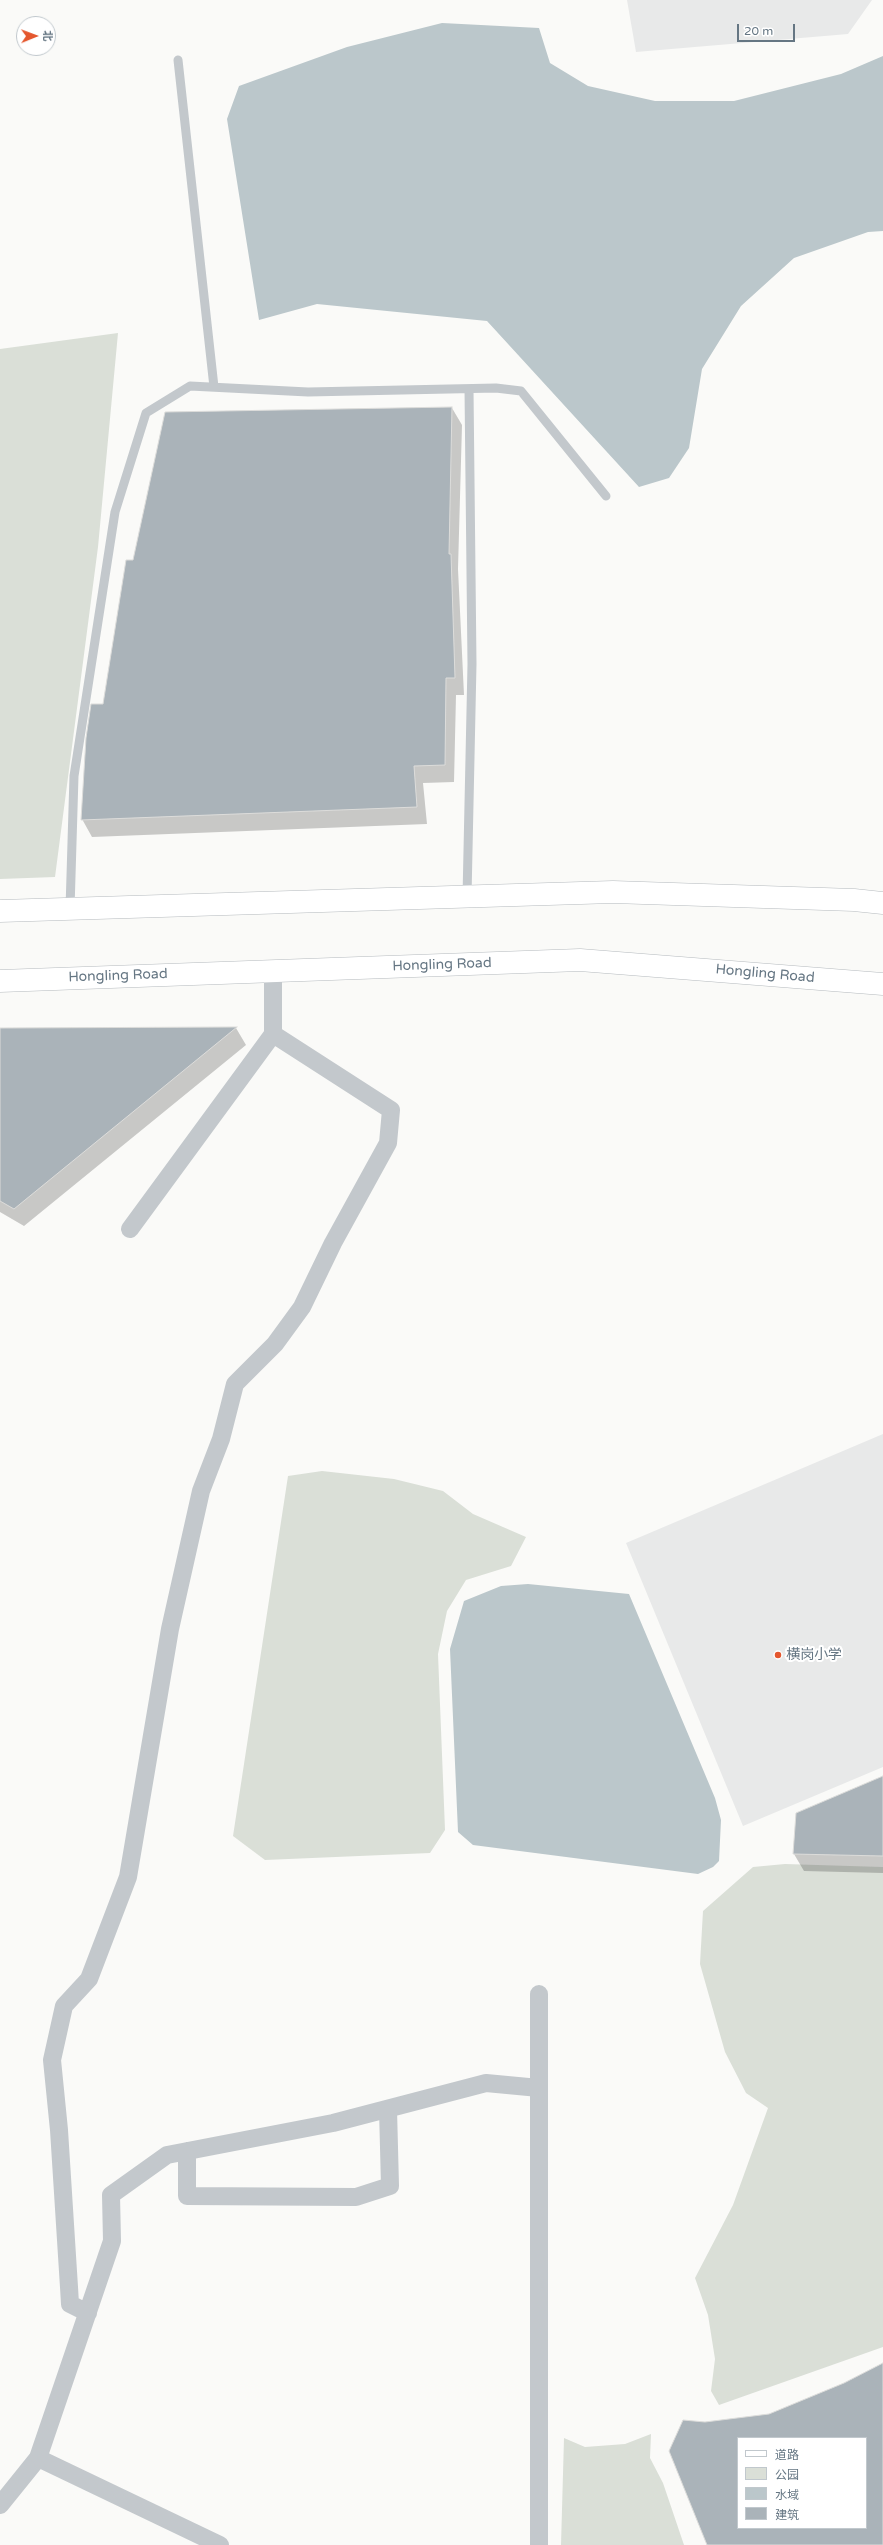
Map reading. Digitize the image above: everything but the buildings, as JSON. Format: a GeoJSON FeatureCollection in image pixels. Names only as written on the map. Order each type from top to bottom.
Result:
{"type":"FeatureCollection","features":[{"type":"Feature","properties":{"kind":"main road"},"geometry":{"type":"LineString","coordinates":[[0,911],[613,892],[854,900],[883,903]]}},
{"type":"Feature","properties":{"kind":"main road","name":"Hongling Road"},"geometry":{"type":"LineString","coordinates":[[0,981],[580,960],[883,984]]}},
{"type":"Feature","properties":{"kind":"street"},"geometry":{"type":"LineString","coordinates":[[130,1229],[273,1034],[273,971]]}},
{"type":"Feature","properties":{"kind":"street"},"geometry":{"type":"LineString","coordinates":[[88,2313],[70,2304],[59,2130],[52,2060],[64,2006],[89,1979],[128,1877],[170,1629],[201,1491],[221,1439],[235,1384],[274,1344],[302,1307],[334,1243],[388,1143],[391,1110],[273,1034]]}},
{"type":"Feature","properties":{"kind":"street"},"geometry":{"type":"LineString","coordinates":[[539,1994],[539,2545]]}},
{"type":"Feature","properties":{"kind":"street"},"geometry":{"type":"LineString","coordinates":[[0,2505],[38,2458],[112,2241],[111,2195],[167,2155],[333,2123],[486,2084],[539,2088]]}},
{"type":"Feature","properties":{"kind":"street"},"geometry":{"type":"LineString","coordinates":[[187,2151],[186,2196],[356,2197],[390,2186],[388,2109]]}},
{"type":"Feature","properties":{"kind":"street"},"geometry":{"type":"LineString","coordinates":[[38,2458],[220,2545]]}},
{"type":"Feature","properties":{"kind":"lane"},"geometry":{"type":"LineString","coordinates":[[178,60],[214,387]]}},
{"type":"Feature","properties":{"kind":"lane"},"geometry":{"type":"LineString","coordinates":[[70,909],[74,776],[115,512],[146,413],[190,386],[308,392],[469,389],[521,391],[606,496]]}},
{"type":"Feature","properties":{"kind":"lane"},"geometry":{"type":"LineString","coordinates":[[467,897],[472,664],[469,389]]}},
{"type":"Feature","properties":{"kind":"shaded area"},"geometry":{"type":"Polygon","coordinates":[[[627,0],[872,0],[848,34],[636,52],[627,0]]]}},
{"type":"Feature","properties":{"kind":"shaded area","name":"横岗小学"},"geometry":{"type":"Polygon","coordinates":[[[883,1434],[883,1767],[743,1826],[626,1543],[883,1434]]]}},
{"type":"Feature","properties":{"kind":"green space"},"geometry":{"type":"Polygon","coordinates":[[[118,333],[98,547],[55,877],[0,879],[0,349],[118,333]]]}},
{"type":"Feature","properties":{"kind":"green space"},"geometry":{"type":"Polygon","coordinates":[[[322,1471],[394,1479],[443,1491],[473,1514],[526,1537],[511,1566],[466,1580],[447,1611],[438,1654],[445,1830],[430,1853],[265,1860],[233,1836],[288,1476],[322,1471]]]}},
{"type":"Feature","properties":{"kind":"green space"},"geometry":{"type":"Polygon","coordinates":[[[785,1864],[883,1867],[883,2347],[719,2405],[711,2391],[715,2359],[708,2315],[695,2278],[733,2205],[768,2108],[746,2093],[725,2052],[700,1964],[703,1911],[753,1867],[785,1864]]]}},
{"type":"Feature","properties":{"kind":"green space"},"geometry":{"type":"Polygon","coordinates":[[[651,2434],[650,2458],[663,2483],[684,2545],[561,2545],[564,2438],[585,2447],[625,2444],[651,2434]]]}},
{"type":"Feature","properties":{"kind":"water"},"geometry":{"type":"Polygon","coordinates":[[[442,23],[539,28],[550,63],[588,86],[655,101],[734,101],[841,74],[883,56],[883,231],[868,232],[794,258],[741,306],[702,369],[689,448],[669,478],[639,487],[487,321],[317,304],[259,320],[227,119],[239,86],[347,47],[442,23]]]}},
{"type":"Feature","properties":{"kind":"water"},"geometry":{"type":"Polygon","coordinates":[[[528,1584],[629,1594],[715,1798],[721,1820],[719,1861],[713,1867],[698,1874],[473,1845],[458,1832],[450,1649],[464,1601],[501,1586],[528,1584]]]}},
{"type":"Feature","properties":{"kind":"place","name":"横岗小学"},"geometry":{"type":"Point","coordinates":[778,1655]}}]}
